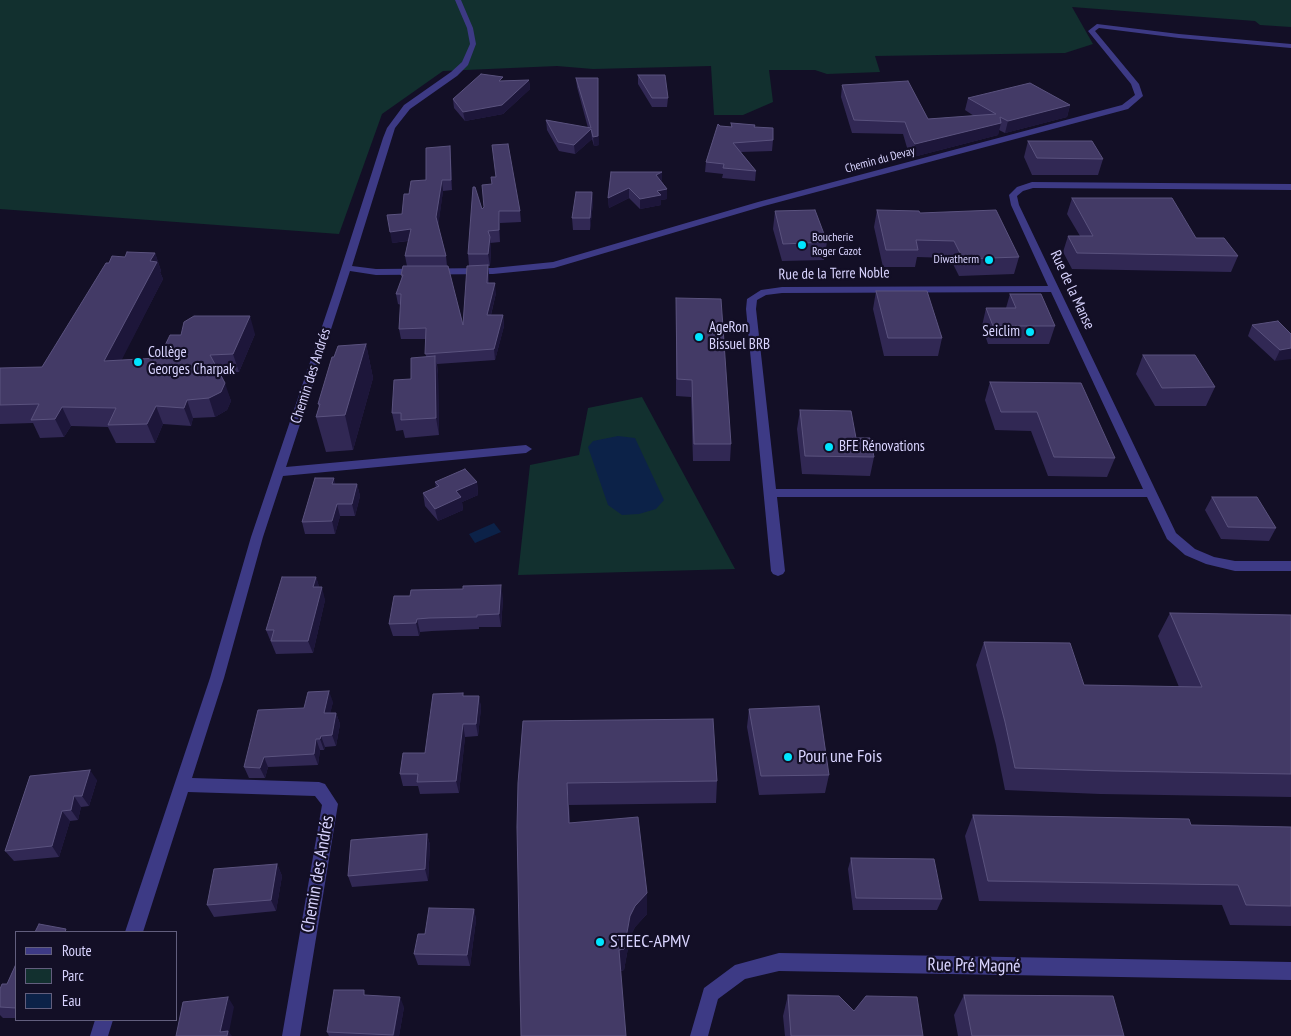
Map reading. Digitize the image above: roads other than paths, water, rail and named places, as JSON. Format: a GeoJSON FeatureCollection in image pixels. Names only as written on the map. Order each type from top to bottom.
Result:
{"type":"FeatureCollection","features":[{"type":"Feature","properties":{"kind":"street","name":"Chemin des Andrés"},"geometry":{"type":"LineString","coordinates":[[134,931],[217,678],[257,537],[391,128],[407,107],[454,74],[465,62],[473,44],[470,28],[458,0]]}},
{"type":"Feature","properties":{"kind":"street","name":"Chemin du Devay"},"geometry":{"type":"LineString","coordinates":[[346,268],[376,272],[493,271],[554,264],[761,204],[1126,107],[1139,96],[1135,84],[1091,31],[1097,26],[1179,36],[1291,46]]}},
{"type":"Feature","properties":{"kind":"street","name":"Rue de la Manse"},"geometry":{"type":"LineString","coordinates":[[1291,187],[1032,185],[1020,189],[1013,195],[1015,205],[1054,289],[1172,536],[1190,552],[1211,561],[1235,566],[1291,566]]}},
{"type":"Feature","properties":{"kind":"street","name":"Rue de la Terre Noble"},"geometry":{"type":"LineString","coordinates":[[778,571],[751,309],[752,299],[764,292],[782,290],[1054,289]]}},
{"type":"Feature","properties":{"kind":"street"},"geometry":{"type":"LineString","coordinates":[[279,472],[526,449]]}},
{"type":"Feature","properties":{"kind":"street"},"geometry":{"type":"LineString","coordinates":[[770,493],[1151,493]]}},
{"type":"Feature","properties":{"kind":"street","name":"Chemin des Andrés"},"geometry":{"type":"LineString","coordinates":[[183,784],[319,789],[330,804],[291,1036]]}},
{"type":"Feature","properties":{"kind":"street","name":"Rue Pré Magné"},"geometry":{"type":"LineString","coordinates":[[699,1036],[710,994],[740,971],[779,962],[1291,971]]}},
{"type":"Feature","properties":{"kind":"street"},"geometry":{"type":"LineString","coordinates":[[98,1036],[104,1021]]}},
{"type":"Feature","properties":{"kind":"water"},"geometry":{"type":"Polygon","coordinates":[[[618,436],[635,438],[664,500],[656,509],[639,514],[622,515],[608,505],[588,447],[593,441],[618,436]]]}},
{"type":"Feature","properties":{"kind":"water"},"geometry":{"type":"Polygon","coordinates":[[[494,523],[501,532],[475,543],[469,534],[494,523]]]}},
{"type":"Feature","properties":{"kind":"place","name":"Boucherie Roger Cazot"},"geometry":{"type":"Point","coordinates":[802,245]}},
{"type":"Feature","properties":{"kind":"place","name":"Diwatherm"},"geometry":{"type":"Point","coordinates":[989,260]}},
{"type":"Feature","properties":{"kind":"place","name":"Seiclim"},"geometry":{"type":"Point","coordinates":[1030,332]}},
{"type":"Feature","properties":{"kind":"place","name":"AgeRon Bissuel BRB"},"geometry":{"type":"Point","coordinates":[699,337]}},
{"type":"Feature","properties":{"kind":"place","name":"Collège Georges Charpak"},"geometry":{"type":"Point","coordinates":[138,362]}},
{"type":"Feature","properties":{"kind":"place","name":"BFE Rénovations"},"geometry":{"type":"Point","coordinates":[829,447]}},
{"type":"Feature","properties":{"kind":"place","name":"Pour une Fois"},"geometry":{"type":"Point","coordinates":[788,757]}},
{"type":"Feature","properties":{"kind":"place","name":"STEEC-APMV"},"geometry":{"type":"Point","coordinates":[600,942]}}]}
